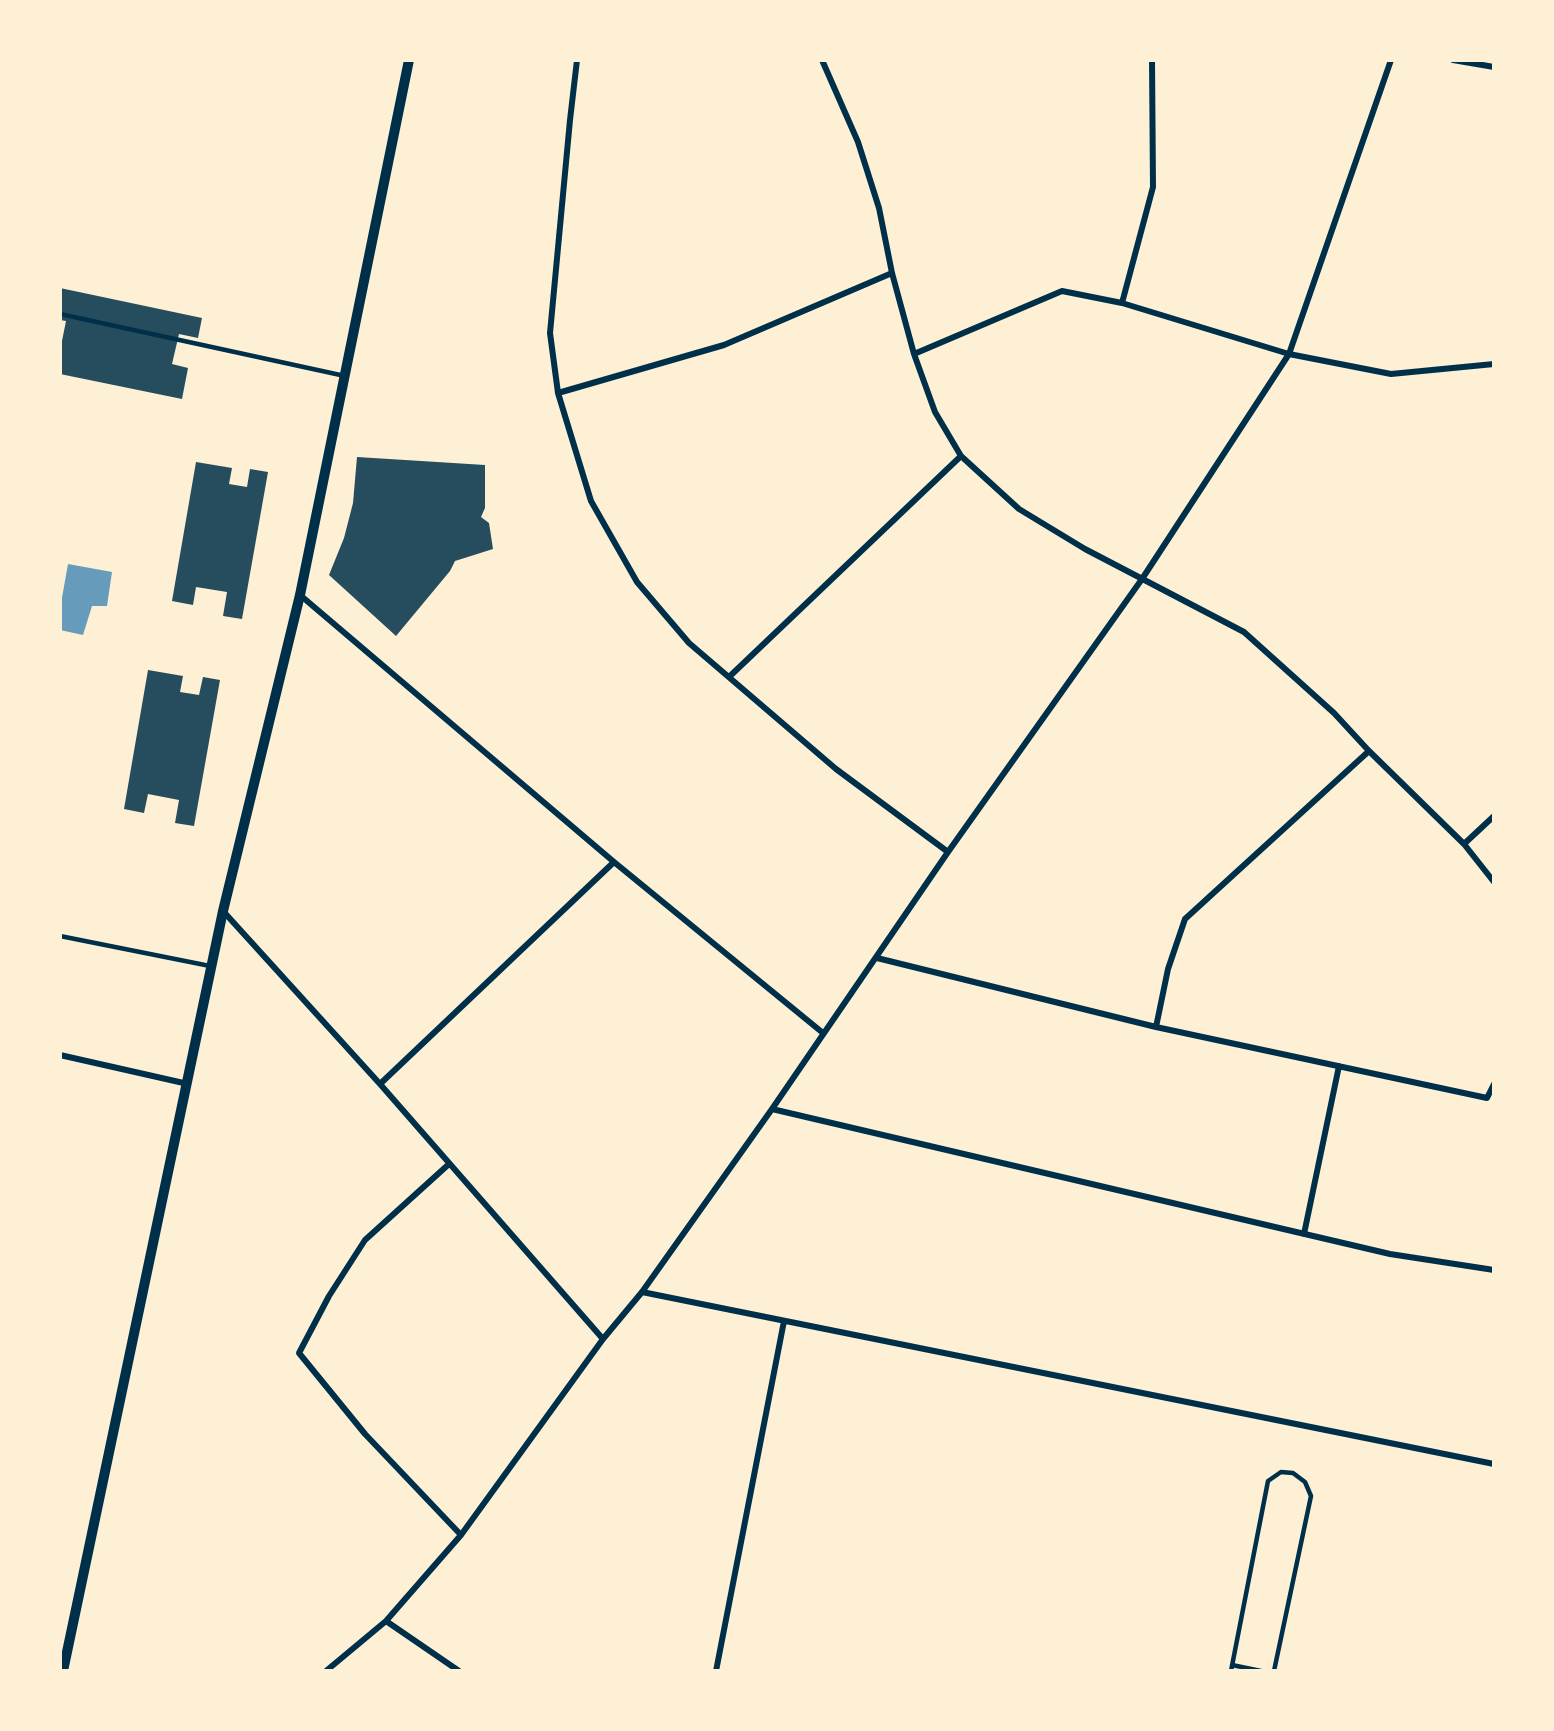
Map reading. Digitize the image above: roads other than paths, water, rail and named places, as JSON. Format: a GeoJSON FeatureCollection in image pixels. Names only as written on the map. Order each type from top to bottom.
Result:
{"type":"FeatureCollection","features":[{"type":"Feature","properties":{"kind":"street"},"geometry":{"type":"LineString","coordinates":[[63,1671],[224,911],[300,595],[409,60]]}},
{"type":"Feature","properties":{"kind":"street"},"geometry":{"type":"LineString","coordinates":[[577,60],[550,333],[558,393],[591,501],[637,582],[689,643],[837,769],[948,852]]}},
{"type":"Feature","properties":{"kind":"street"},"geometry":{"type":"LineString","coordinates":[[822,60],[858,142],[879,208],[892,273],[914,354],[935,412],[961,456],[1019,509],[1085,549],[1244,632],[1334,713],[1369,751],[1464,844],[1494,882]]}},
{"type":"Feature","properties":{"kind":"street"},"geometry":{"type":"LineString","coordinates":[[1122,303],[1153,187],[1152,60]]}},
{"type":"Feature","properties":{"kind":"street"},"geometry":{"type":"LineString","coordinates":[[326,1671],[386,1621],[461,1535],[603,1340],[642,1292],[772,1109],[948,852],[1142,579],[1289,354],[1391,60]]}},
{"type":"Feature","properties":{"kind":"street"},"geometry":{"type":"LineString","coordinates":[[1453,60],[1494,67]]}},
{"type":"Feature","properties":{"kind":"street"},"geometry":{"type":"LineString","coordinates":[[558,393],[724,345],[892,273]]}},
{"type":"Feature","properties":{"kind":"street"},"geometry":{"type":"LineString","coordinates":[[914,354],[1062,291],[1122,303],[1289,354],[1391,374],[1494,364]]}},
{"type":"Feature","properties":{"kind":"street"},"geometry":{"type":"LineString","coordinates":[[729,677],[961,456]]}},
{"type":"Feature","properties":{"kind":"street"},"geometry":{"type":"LineString","coordinates":[[300,595],[614,862],[823,1033]]}},
{"type":"Feature","properties":{"kind":"street"},"geometry":{"type":"LineString","coordinates":[[1156,1027],[1168,969],[1185,919],[1369,751]]}},
{"type":"Feature","properties":{"kind":"street"},"geometry":{"type":"LineString","coordinates":[[1464,844],[1494,816]]}},
{"type":"Feature","properties":{"kind":"street"},"geometry":{"type":"LineString","coordinates":[[380,1084],[614,862]]}},
{"type":"Feature","properties":{"kind":"street"},"geometry":{"type":"LineString","coordinates":[[224,911],[380,1084],[603,1340]]}},
{"type":"Feature","properties":{"kind":"street"},"geometry":{"type":"LineString","coordinates":[[877,958],[1156,1027],[1487,1098],[1494,1084]]}},
{"type":"Feature","properties":{"kind":"street"},"geometry":{"type":"LineString","coordinates":[[60,1055],[188,1084]]}},
{"type":"Feature","properties":{"kind":"street"},"geometry":{"type":"LineString","coordinates":[[1304,1234],[1339,1066]]}},
{"type":"Feature","properties":{"kind":"street"},"geometry":{"type":"LineString","coordinates":[[772,1109],[1390,1254],[1494,1270]]}},
{"type":"Feature","properties":{"kind":"street"},"geometry":{"type":"LineString","coordinates":[[449,1164],[365,1240],[329,1296],[299,1353],[365,1434],[461,1535]]}},
{"type":"Feature","properties":{"kind":"street"},"geometry":{"type":"LineString","coordinates":[[642,1292],[1494,1464]]}},
{"type":"Feature","properties":{"kind":"street"},"geometry":{"type":"LineString","coordinates":[[716,1671],[784,1321]]}},
{"type":"Feature","properties":{"kind":"street"},"geometry":{"type":"LineString","coordinates":[[386,1621],[459,1671]]}},
{"type":"Feature","properties":{"kind":"lane"},"geometry":{"type":"LineString","coordinates":[[60,314],[345,376]]}},
{"type":"Feature","properties":{"kind":"lane"},"geometry":{"type":"LineString","coordinates":[[60,936],[212,966]]}},
{"type":"Feature","properties":{"kind":"lane"},"geometry":{"type":"LineString","coordinates":[[1231,1671],[1268,1481],[1281,1472],[1293,1473],[1305,1482],[1311,1496],[1274,1671]]}},
{"type":"Feature","properties":{"kind":"lane"},"geometry":{"type":"LineString","coordinates":[[1232,1665],[1261,1671]]}},
{"type":"Feature","properties":{"kind":"water"},"geometry":{"type":"Polygon","coordinates":[[[68,564],[112,572],[107,606],[92,606],[83,635],[60,630],[60,609],[68,564]]]}}]}
